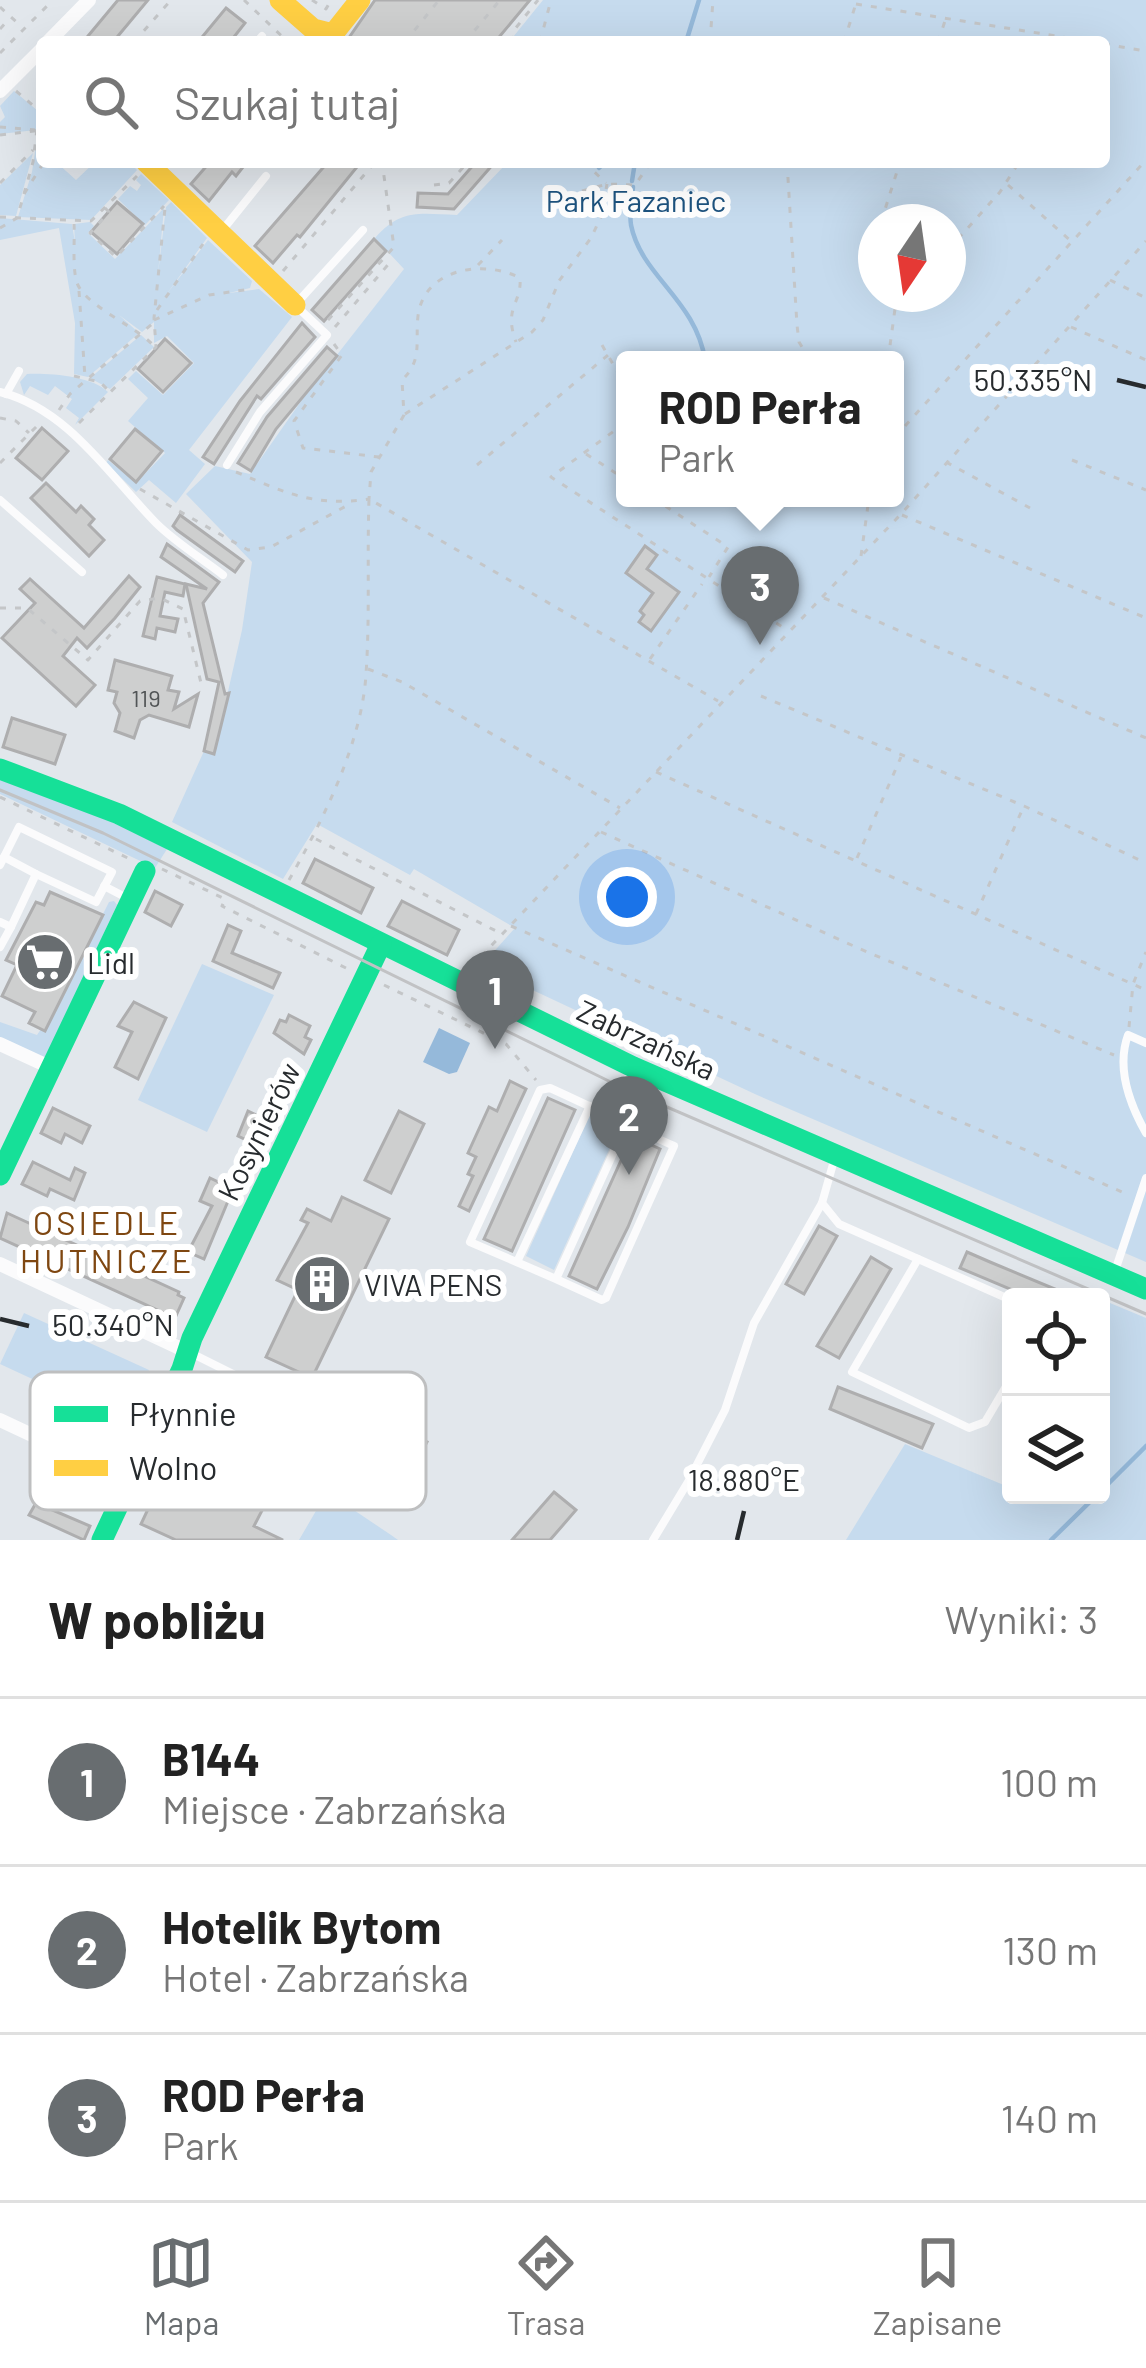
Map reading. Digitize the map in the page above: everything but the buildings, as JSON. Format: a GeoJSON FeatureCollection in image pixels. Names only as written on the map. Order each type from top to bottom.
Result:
{"type":"FeatureCollection","features":[{"type":"Feature","properties":{"kind":"street"},"geometry":{"type":"LineString","coordinates":[[55,36],[89,0]]}},
{"type":"Feature","properties":{"kind":"street"},"geometry":{"type":"LineString","coordinates":[[280,0],[313,29],[333,34],[360,0]]}},
{"type":"Feature","properties":{"kind":"street"},"geometry":{"type":"LineString","coordinates":[[7,90],[36,60]]}},
{"type":"Feature","properties":{"kind":"street"},"geometry":{"type":"LineString","coordinates":[[151,168],[277,281],[296,305]]}},
{"type":"Feature","properties":{"kind":"street","name":"Zabrzańska"},"geometry":{"type":"LineString","coordinates":[[0,770],[101,807],[633,1067],[1146,1289]]}},
{"type":"Feature","properties":{"kind":"street"},"geometry":{"type":"LineString","coordinates":[[0,1175],[131,899],[150,870]]}},
{"type":"Feature","properties":{"kind":"street","name":"Kosynierów"},"geometry":{"type":"LineString","coordinates":[[179,1372],[381,944]]}},
{"type":"Feature","properties":{"kind":"street"},"geometry":{"type":"LineString","coordinates":[[0,1044],[52,1068]]}},
{"type":"Feature","properties":{"kind":"street"},"geometry":{"type":"LineString","coordinates":[[0,1264],[188,1352]]}},
{"type":"Feature","properties":{"kind":"street"},"geometry":{"type":"LineString","coordinates":[[0,1420],[30,1434]]}},
{"type":"Feature","properties":{"kind":"street","name":"Kosynierów"},"geometry":{"type":"LineString","coordinates":[[102,1540],[116,1510]]}},
{"type":"Feature","properties":{"kind":"lane"},"geometry":{"type":"LineString","coordinates":[[219,232],[266,176]]}},
{"type":"Feature","properties":{"kind":"lane"},"geometry":{"type":"LineString","coordinates":[[226,465],[260,412],[327,335],[296,305],[363,230]]}},
{"type":"Feature","properties":{"kind":"lane"},"geometry":{"type":"LineString","coordinates":[[19,371],[3,393],[50,415],[161,528],[223,574]]}},
{"type":"Feature","properties":{"kind":"lane"},"geometry":{"type":"LineString","coordinates":[[0,500],[82,572]]}},
{"type":"Feature","properties":{"kind":"lane"},"geometry":{"type":"LineString","coordinates":[[19,827],[112,872],[96,902],[36,874],[2,861],[19,827]]}},
{"type":"Feature","properties":{"kind":"lane"},"geometry":{"type":"LineString","coordinates":[[0,947],[36,874]]}},
{"type":"Feature","properties":{"kind":"lane"},"geometry":{"type":"LineString","coordinates":[[104,886],[131,899]]}},
{"type":"Feature","properties":{"kind":"lane"},"geometry":{"type":"LineString","coordinates":[[0,922],[10,927]]}},
{"type":"Feature","properties":{"kind":"lane"},"geometry":{"type":"LineString","coordinates":[[1146,1042],[1128,1035],[1122,1058],[1128,1093],[1146,1132]]}},
{"type":"Feature","properties":{"kind":"lane"},"geometry":{"type":"LineString","coordinates":[[611,1113],[633,1067]]}},
{"type":"Feature","properties":{"kind":"lane"},"geometry":{"type":"LineString","coordinates":[[540,1090],[590,1106],[674,1146],[602,1300],[470,1242],[540,1090]]}},
{"type":"Feature","properties":{"kind":"lane"},"geometry":{"type":"LineString","coordinates":[[517,1262],[590,1106]]}},
{"type":"Feature","properties":{"kind":"lane"},"geometry":{"type":"LineString","coordinates":[[556,1280],[626,1125]]}},
{"type":"Feature","properties":{"kind":"lane"},"geometry":{"type":"LineString","coordinates":[[652,1540],[724,1410],[754,1323],[822,1203],[835,1156]]}},
{"type":"Feature","properties":{"kind":"lane"},"geometry":{"type":"LineString","coordinates":[[1114,1275],[1146,1178]]}},
{"type":"Feature","properties":{"kind":"lane"},"geometry":{"type":"LineString","coordinates":[[822,1203],[839,1224],[1002,1296]]}},
{"type":"Feature","properties":{"kind":"lane"},"geometry":{"type":"LineString","coordinates":[[918,1259],[852,1372],[969,1428],[985,1422],[1002,1393]]}},
{"type":"Feature","properties":{"kind":"lane"},"geometry":{"type":"LineString","coordinates":[[188,1352],[228,1372]]}},
{"type":"Feature","properties":{"kind":"path"},"geometry":{"type":"LineString","coordinates":[[0,53],[53,0]]}},
{"type":"Feature","properties":{"kind":"path"},"geometry":{"type":"LineString","coordinates":[[139,36],[171,0]]}},
{"type":"Feature","properties":{"kind":"path"},"geometry":{"type":"LineString","coordinates":[[244,0],[282,36]]}},
{"type":"Feature","properties":{"kind":"path"},"geometry":{"type":"LineString","coordinates":[[312,0],[326,9],[331,0]]}},
{"type":"Feature","properties":{"kind":"path"},"geometry":{"type":"LineString","coordinates":[[410,36],[439,0]]}},
{"type":"Feature","properties":{"kind":"path"},"geometry":{"type":"LineString","coordinates":[[470,36],[500,0]]}},
{"type":"Feature","properties":{"kind":"path"},"geometry":{"type":"LineString","coordinates":[[513,36],[538,0]]}},
{"type":"Feature","properties":{"kind":"path"},"geometry":{"type":"LineString","coordinates":[[542,36],[551,0]]}},
{"type":"Feature","properties":{"kind":"path"},"geometry":{"type":"LineString","coordinates":[[710,36],[713,0]]}},
{"type":"Feature","properties":{"kind":"path"},"geometry":{"type":"LineString","coordinates":[[846,36],[857,2],[1054,36]]}},
{"type":"Feature","properties":{"kind":"path"},"geometry":{"type":"LineString","coordinates":[[0,7],[23,28]]}},
{"type":"Feature","properties":{"kind":"path"},"geometry":{"type":"LineString","coordinates":[[0,29],[11,17]]}},
{"type":"Feature","properties":{"kind":"path"},"geometry":{"type":"LineString","coordinates":[[940,36],[945,19]]}},
{"type":"Feature","properties":{"kind":"path"},"geometry":{"type":"LineString","coordinates":[[1110,45],[1146,51]]}},
{"type":"Feature","properties":{"kind":"path"},"geometry":{"type":"LineString","coordinates":[[7,90],[36,109]]}},
{"type":"Feature","properties":{"kind":"path"},"geometry":{"type":"LineString","coordinates":[[0,127],[36,130]]}},
{"type":"Feature","properties":{"kind":"path"},"geometry":{"type":"LineString","coordinates":[[0,135],[36,130]]}},
{"type":"Feature","properties":{"kind":"path"},"geometry":{"type":"LineString","coordinates":[[0,228],[16,218],[36,141]]}},
{"type":"Feature","properties":{"kind":"path"},"geometry":{"type":"LineString","coordinates":[[0,183],[34,148]]}},
{"type":"Feature","properties":{"kind":"path"},"geometry":{"type":"LineString","coordinates":[[904,427],[1146,160]]}},
{"type":"Feature","properties":{"kind":"path"},"geometry":{"type":"LineString","coordinates":[[24,194],[40,168]]}},
{"type":"Feature","properties":{"kind":"path"},"geometry":{"type":"LineString","coordinates":[[0,217],[91,221],[145,168]]}},
{"type":"Feature","properties":{"kind":"path"},"geometry":{"type":"LineString","coordinates":[[0,463],[154,321],[212,294],[277,281],[374,168]]}},
{"type":"Feature","properties":{"kind":"path"},"geometry":{"type":"LineString","coordinates":[[325,323],[394,247],[380,168]]}},
{"type":"Feature","properties":{"kind":"path"},"geometry":{"type":"LineString","coordinates":[[434,185],[449,183],[463,168]]}},
{"type":"Feature","properties":{"kind":"path"},"geometry":{"type":"LineString","coordinates":[[590,168],[607,184]]}},
{"type":"Feature","properties":{"kind":"path"},"geometry":{"type":"LineString","coordinates":[[582,191],[607,184],[633,185],[646,168]]}},
{"type":"Feature","properties":{"kind":"path"},"geometry":{"type":"LineString","coordinates":[[787,168],[797,325],[804,351]]}},
{"type":"Feature","properties":{"kind":"path"},"geometry":{"type":"LineString","coordinates":[[887,204],[898,168]]}},
{"type":"Feature","properties":{"kind":"path"},"geometry":{"type":"LineString","coordinates":[[966,229],[1015,168]]}},
{"type":"Feature","properties":{"kind":"path"},"geometry":{"type":"LineString","coordinates":[[1006,183],[1072,243]]}},
{"type":"Feature","properties":{"kind":"path"},"geometry":{"type":"LineString","coordinates":[[281,895],[314,838],[342,772],[366,668],[371,472],[404,415],[543,320],[559,281],[583,254],[601,217],[607,184]]}},
{"type":"Feature","properties":{"kind":"path"},"geometry":{"type":"LineString","coordinates":[[105,208],[109,212],[89,232],[116,257],[173,197]]}},
{"type":"Feature","properties":{"kind":"path"},"geometry":{"type":"LineString","coordinates":[[71,425],[80,423],[154,346],[166,205]]}},
{"type":"Feature","properties":{"kind":"path"},"geometry":{"type":"LineString","coordinates":[[74,223],[86,379]]}},
{"type":"Feature","properties":{"kind":"path"},"geometry":{"type":"LineString","coordinates":[[154,313],[190,259],[219,232]]}},
{"type":"Feature","properties":{"kind":"path"},"geometry":{"type":"LineString","coordinates":[[475,268],[502,240]]}},
{"type":"Feature","properties":{"kind":"path"},"geometry":{"type":"LineString","coordinates":[[459,982],[901,514],[1146,241]]}},
{"type":"Feature","properties":{"kind":"path"},"geometry":{"type":"LineString","coordinates":[[380,457],[303,448],[294,421],[342,355],[327,335],[392,260]]}},
{"type":"Feature","properties":{"kind":"path"},"geometry":{"type":"LineString","coordinates":[[404,415],[402,380],[416,362],[418,315],[439,282],[461,267],[520,278],[510,325],[516,342]]}},
{"type":"Feature","properties":{"kind":"path"},"geometry":{"type":"LineString","coordinates":[[1110,280],[1146,298]]}},
{"type":"Feature","properties":{"kind":"path"},"geometry":{"type":"LineString","coordinates":[[79,287],[97,307],[120,316],[154,346]]}},
{"type":"Feature","properties":{"kind":"path"},"geometry":{"type":"LineString","coordinates":[[889,351],[895,312]]}},
{"type":"Feature","properties":{"kind":"path"},"geometry":{"type":"LineString","coordinates":[[1069,326],[1146,360]]}},
{"type":"Feature","properties":{"kind":"path"},"geometry":{"type":"LineString","coordinates":[[602,345],[616,369]]}},
{"type":"Feature","properties":{"kind":"path"},"geometry":{"type":"LineString","coordinates":[[477,465],[608,355]]}},
{"type":"Feature","properties":{"kind":"path"},"geometry":{"type":"LineString","coordinates":[[74,376],[100,382],[110,392]]}},
{"type":"Feature","properties":{"kind":"path"},"geometry":{"type":"LineString","coordinates":[[0,418],[16,421],[29,433]]}},
{"type":"Feature","properties":{"kind":"path"},"geometry":{"type":"LineString","coordinates":[[616,430],[551,477],[789,631]]}},
{"type":"Feature","properties":{"kind":"path"},"geometry":{"type":"LineString","coordinates":[[584,453],[616,473]]}},
{"type":"Feature","properties":{"kind":"path"},"geometry":{"type":"LineString","coordinates":[[1072,460],[1146,490]]}},
{"type":"Feature","properties":{"kind":"path"},"geometry":{"type":"LineString","coordinates":[[945,461],[1030,508]]}},
{"type":"Feature","properties":{"kind":"path"},"geometry":{"type":"LineString","coordinates":[[226,465],[291,497],[350,504]]}},
{"type":"Feature","properties":{"kind":"path"},"geometry":{"type":"LineString","coordinates":[[119,481],[173,504],[248,550],[271,547],[350,504],[369,499],[720,702]]}},
{"type":"Feature","properties":{"kind":"path"},"geometry":{"type":"LineString","coordinates":[[667,507],[728,547],[708,578]]}},
{"type":"Feature","properties":{"kind":"path"},"geometry":{"type":"LineString","coordinates":[[861,556],[868,507]]}},
{"type":"Feature","properties":{"kind":"path"},"geometry":{"type":"LineString","coordinates":[[901,514],[1146,618]]}},
{"type":"Feature","properties":{"kind":"path"},"geometry":{"type":"LineString","coordinates":[[649,660],[702,584]]}},
{"type":"Feature","properties":{"kind":"path"},"geometry":{"type":"LineString","coordinates":[[822,597],[1146,739]]}},
{"type":"Feature","properties":{"kind":"path"},"geometry":{"type":"LineString","coordinates":[[0,608],[27,608],[88,660],[140,601],[160,598],[183,609],[202,687]]}},
{"type":"Feature","properties":{"kind":"path"},"geometry":{"type":"LineString","coordinates":[[366,668],[402,682],[620,808]]}},
{"type":"Feature","properties":{"kind":"path"},"geometry":{"type":"LineString","coordinates":[[761,696],[1024,806],[1146,863]]}},
{"type":"Feature","properties":{"kind":"path"},"geometry":{"type":"LineString","coordinates":[[855,861],[902,755]]}},
{"type":"Feature","properties":{"kind":"path"},"geometry":{"type":"LineString","coordinates":[[656,772],[1146,990]]}},
{"type":"Feature","properties":{"kind":"path"},"geometry":{"type":"LineString","coordinates":[[0,796],[150,870],[162,868],[225,899],[222,906],[358,974]]}},
{"type":"Feature","properties":{"kind":"path"},"geometry":{"type":"LineString","coordinates":[[976,914],[1024,806]]}},
{"type":"Feature","properties":{"kind":"path"},"geometry":{"type":"LineString","coordinates":[[599,831],[867,952],[1122,1058]]}},
{"type":"Feature","properties":{"kind":"path"},"geometry":{"type":"LineString","coordinates":[[314,838],[501,933]]}},
{"type":"Feature","properties":{"kind":"path"},"geometry":{"type":"LineString","coordinates":[[509,925],[1140,1200]]}},
{"type":"Feature","properties":{"kind":"path"},"geometry":{"type":"LineString","coordinates":[[1128,1035],[1133,984],[1146,952]]}},
{"type":"Feature","properties":{"kind":"path"},"geometry":{"type":"LineString","coordinates":[[372,979],[506,1044],[545,1089]]}},
{"type":"Feature","properties":{"kind":"green space","name":"Park Fazaniec"},"geometry":{"type":"Polygon","coordinates":[[[543,0],[1146,0],[1146,1262],[757,1095],[481,966],[515,928],[414,869],[410,875],[317,824],[283,879],[172,822],[204,751],[214,753],[252,562],[186,494],[215,466],[250,474],[404,269],[375,238],[403,217],[457,215],[502,168],[1110,168],[1110,36],[514,36],[543,0]]]}},
{"type":"Feature","properties":{"kind":"green space"},"geometry":{"type":"Polygon","coordinates":[[[14,91],[36,109],[36,130],[0,134],[5,117],[0,106],[14,91]]]}},
{"type":"Feature","properties":{"kind":"green space"},"geometry":{"type":"Polygon","coordinates":[[[36,145],[36,168],[63,168],[76,180],[89,168],[137,170],[91,220],[18,217],[36,145]]]}},
{"type":"Feature","properties":{"kind":"green space"},"geometry":{"type":"Polygon","coordinates":[[[33,153],[16,216],[0,215],[0,185],[33,153]]]}},
{"type":"Feature","properties":{"kind":"green space"},"geometry":{"type":"Polygon","coordinates":[[[141,174],[169,200],[145,225],[118,199],[130,186],[137,191],[141,174]]]}},
{"type":"Feature","properties":{"kind":"green space"},"geometry":{"type":"Polygon","coordinates":[[[171,202],[207,238],[166,295],[208,240],[252,281],[250,288],[229,293],[259,289],[292,317],[189,450],[205,464],[176,503],[149,480],[136,492],[106,463],[108,460],[136,483],[165,453],[128,421],[148,398],[128,379],[136,371],[163,395],[194,363],[167,336],[154,343],[154,322],[142,332],[119,315],[139,333],[88,377],[74,374],[75,323],[59,228],[0,240],[0,218],[72,224],[75,243],[74,224],[90,222],[94,226],[88,233],[115,259],[164,208],[158,274],[166,207],[171,202]]]}},
{"type":"Feature","properties":{"kind":"green space"},"geometry":{"type":"Polygon","coordinates":[[[141,335],[154,347],[110,389],[90,378],[141,335]]]}},
{"type":"Feature","properties":{"kind":"green space"},"geometry":{"type":"Polygon","coordinates":[[[27,374],[81,379],[108,392],[75,425],[79,418],[66,408],[72,399],[55,386],[48,395],[30,386],[24,395],[20,382],[27,374]]]}},
{"type":"Feature","properties":{"kind":"green space"},"geometry":{"type":"Polygon","coordinates":[[[0,779],[77,805],[167,849],[155,868],[0,794],[0,779]]]}},
{"type":"Feature","properties":{"kind":"green space"},"geometry":{"type":"Polygon","coordinates":[[[109,902],[117,905],[45,1058],[0,1037],[0,1022],[37,1035],[45,1030],[109,902]]]}},
{"type":"Feature","properties":{"kind":"green space"},"geometry":{"type":"Polygon","coordinates":[[[202,964],[274,995],[207,1132],[138,1100],[202,964]]]}},
{"type":"Feature","properties":{"kind":"green space"},"geometry":{"type":"Polygon","coordinates":[[[590,1114],[619,1128],[554,1270],[526,1256],[590,1114]]]}},
{"type":"Feature","properties":{"kind":"green space"},"geometry":{"type":"Polygon","coordinates":[[[1110,1303],[1146,1318],[1146,1540],[846,1540],[905,1444],[1002,1484],[1002,1504],[1110,1504],[1110,1303]]]}},
{"type":"Feature","properties":{"kind":"green space"},"geometry":{"type":"Polygon","coordinates":[[[24,1313],[149,1370],[30,1372],[30,1378],[0,1364],[24,1313]]]}},
{"type":"Feature","properties":{"kind":"green space"},"geometry":{"type":"Polygon","coordinates":[[[316,1510],[354,1510],[398,1540],[299,1540],[316,1510]]]}},
{"type":"Feature","properties":{"kind":"water"},"geometry":{"type":"Polygon","coordinates":[[[439,1028],[470,1043],[457,1072],[449,1074],[423,1062],[439,1028]]]}},
{"type":"Feature","properties":{"kind":"waterway"},"geometry":{"type":"LineString","coordinates":[[688,36],[699,0]]}},
{"type":"Feature","properties":{"kind":"waterway"},"geometry":{"type":"LineString","coordinates":[[632,181],[634,168]]}},
{"type":"Feature","properties":{"kind":"waterway"},"geometry":{"type":"LineString","coordinates":[[633,187],[630,220],[637,243],[691,321],[703,351]]}},
{"type":"Feature","properties":{"kind":"waterway"},"geometry":{"type":"LineString","coordinates":[[1110,1482],[1146,1446]]}},
{"type":"Feature","properties":{"kind":"waterway"},"geometry":{"type":"LineString","coordinates":[[1051,1540],[1088,1504]]}},
{"type":"Feature","properties":{"kind":"tram line"},"geometry":{"type":"LineString","coordinates":[[0,790],[103,833],[623,1088],[1146,1314]]}},
{"type":"Feature","properties":{"kind":"traffic: fast"},"geometry":{"type":"LineString","coordinates":[[0,769],[119,814],[633,1067],[1146,1289]]}},
{"type":"Feature","properties":{"kind":"traffic: fast"},"geometry":{"type":"LineString","coordinates":[[0,1175],[145,871]]}},
{"type":"Feature","properties":{"kind":"traffic: fast"},"geometry":{"type":"LineString","coordinates":[[181,1372],[192,1338],[381,944]]}},
{"type":"Feature","properties":{"kind":"traffic: fast"},"geometry":{"type":"LineString","coordinates":[[102,1540],[116,1510]]}},
{"type":"Feature","properties":{"kind":"traffic: slow"},"geometry":{"type":"LineString","coordinates":[[280,0],[313,29],[333,34],[360,0]]}},
{"type":"Feature","properties":{"kind":"traffic: slow"},"geometry":{"type":"LineString","coordinates":[[152,168],[295,305]]}},
{"type":"Feature","properties":{"kind":"place","name":"ROD Perła"},"geometry":{"type":"Point","coordinates":[760,645]}},
{"type":"Feature","properties":{"kind":"place","name":"Lidl"},"geometry":{"type":"Point","coordinates":[45,962]}},
{"type":"Feature","properties":{"kind":"place","name":"B144"},"geometry":{"type":"Point","coordinates":[495,1049]}},
{"type":"Feature","properties":{"kind":"place","name":"Hotelik Bytom"},"geometry":{"type":"Point","coordinates":[629,1175]}},
{"type":"Feature","properties":{"kind":"place","name":"VIVA PENS"},"geometry":{"type":"Point","coordinates":[322,1284]}},
{"type":"Feature","properties":{"kind":"district","name":"OSIEDLE HUTNICZE"},"geometry":{"type":"Point","coordinates":[107,1241]}}]}
